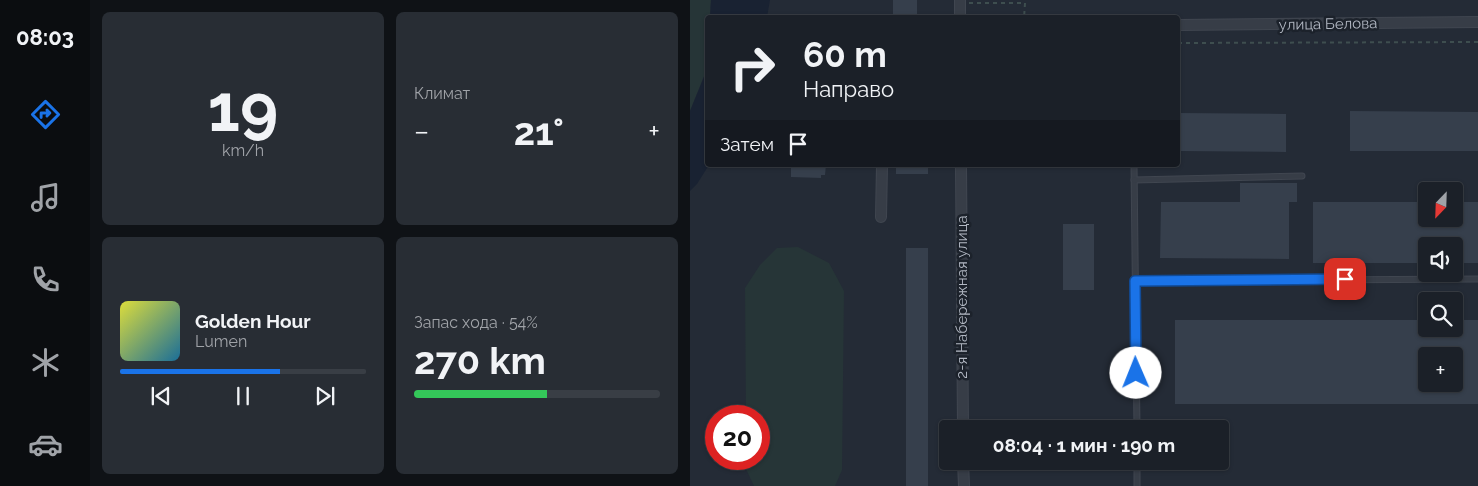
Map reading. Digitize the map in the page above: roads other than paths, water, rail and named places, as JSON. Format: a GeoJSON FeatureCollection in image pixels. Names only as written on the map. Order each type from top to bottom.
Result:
{"type":"FeatureCollection","features":[{"type":"Feature","properties":{"kind":"street"},"geometry":{"type":"LineString","coordinates":[[960,0],[960,15]]}},
{"type":"Feature","properties":{"kind":"street","name":"улица Белова"},"geometry":{"type":"LineString","coordinates":[[1180,25],[1478,22]]}},
{"type":"Feature","properties":{"kind":"street"},"geometry":{"type":"LineString","coordinates":[[881,217],[882,167]]}},
{"type":"Feature","properties":{"kind":"street","name":"2-я Набережная улица"},"geometry":{"type":"LineString","coordinates":[[962,167],[963,420]]}},
{"type":"Feature","properties":{"kind":"street"},"geometry":{"type":"LineString","coordinates":[[963,470],[964,486]]}},
{"type":"Feature","properties":{"kind":"lane"},"geometry":{"type":"LineString","coordinates":[[1134,167],[1137,420]]}},
{"type":"Feature","properties":{"kind":"lane"},"geometry":{"type":"LineString","coordinates":[[1134,180],[1302,176]]}},
{"type":"Feature","properties":{"kind":"lane"},"geometry":{"type":"LineString","coordinates":[[1135,281],[1478,278]]}},
{"type":"Feature","properties":{"kind":"lane"},"geometry":{"type":"LineString","coordinates":[[1137,470],[1137,486]]}},
{"type":"Feature","properties":{"kind":"water"},"geometry":{"type":"Polygon","coordinates":[[[711,0],[770,0],[767,15],[710,15],[711,0]]]}},
{"type":"Feature","properties":{"kind":"water"},"geometry":{"type":"Polygon","coordinates":[[[705,74],[705,167],[708,167],[690,191],[690,111],[705,74]]]}}]}
